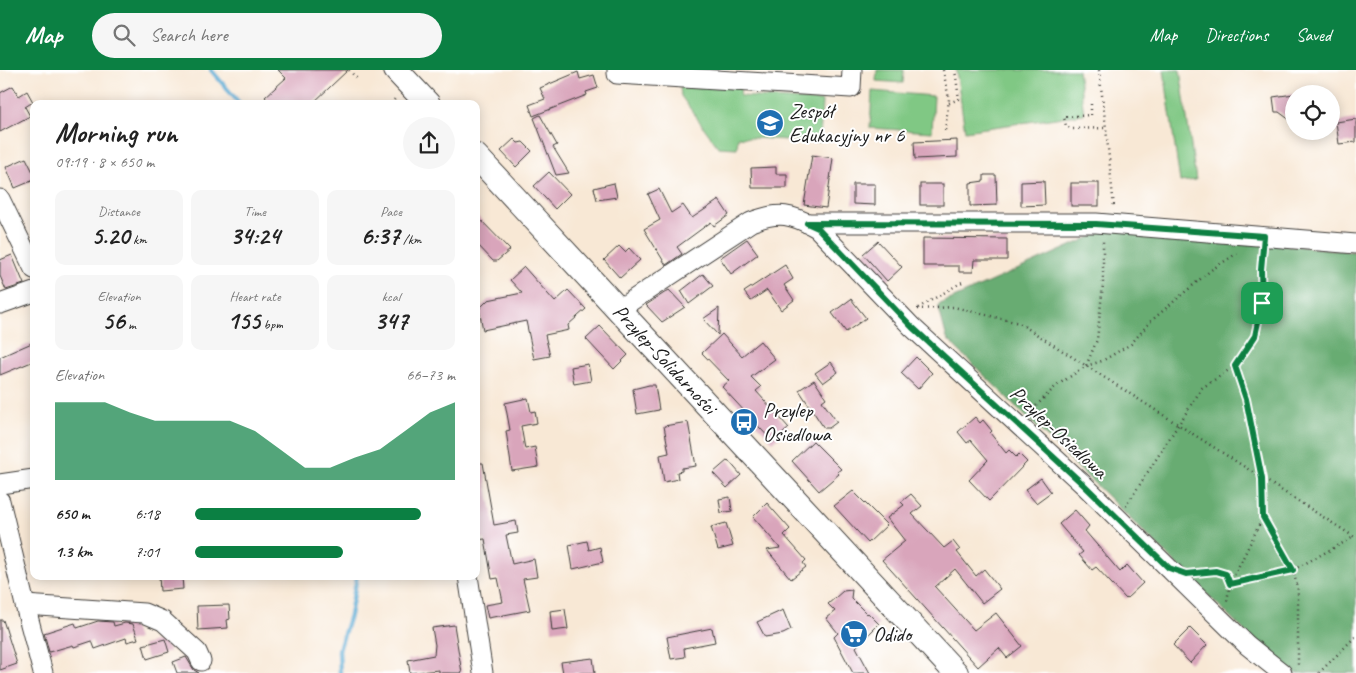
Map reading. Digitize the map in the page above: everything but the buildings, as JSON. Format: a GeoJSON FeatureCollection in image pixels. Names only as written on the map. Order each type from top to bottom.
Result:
{"type":"FeatureCollection","features":[{"type":"Feature","properties":{"kind":"main road"},"geometry":{"type":"LineString","coordinates":[[396,70],[416,99]]}},
{"type":"Feature","properties":{"kind":"main road","name":"Przylep-Solidarności"},"geometry":{"type":"LineString","coordinates":[[480,160],[956,673]]}},
{"type":"Feature","properties":{"kind":"street"},"geometry":{"type":"LineString","coordinates":[[617,70],[617,74],[851,88],[852,70]]}},
{"type":"Feature","properties":{"kind":"street"},"geometry":{"type":"LineString","coordinates":[[0,199],[30,261]]}},
{"type":"Feature","properties":{"kind":"street","name":"Przylep-Osiedlowa"},"geometry":{"type":"LineString","coordinates":[[619,309],[751,222],[765,216],[781,215],[798,218],[818,228],[912,327],[1118,519],[1247,645],[1282,673]]}},
{"type":"Feature","properties":{"kind":"street","name":"Przylep-Osiedlowa"},"geometry":{"type":"LineString","coordinates":[[807,223],[1109,224],[1356,244]]}},
{"type":"Feature","properties":{"kind":"street"},"geometry":{"type":"LineString","coordinates":[[0,304],[30,293]]}},
{"type":"Feature","properties":{"kind":"street"},"geometry":{"type":"LineString","coordinates":[[0,484],[30,480]]}},
{"type":"Feature","properties":{"kind":"street"},"geometry":{"type":"LineString","coordinates":[[0,501],[43,673]]}},
{"type":"Feature","properties":{"kind":"street"},"geometry":{"type":"LineString","coordinates":[[469,580],[483,673]]}},
{"type":"Feature","properties":{"kind":"street"},"geometry":{"type":"LineString","coordinates":[[25,605],[144,613],[163,621],[197,652],[201,661]]}},
{"type":"Feature","properties":{"kind":"path"},"geometry":{"type":"LineString","coordinates":[[350,70],[358,80]]}},
{"type":"Feature","properties":{"kind":"path"},"geometry":{"type":"LineString","coordinates":[[943,70],[949,103],[945,131]]}},
{"type":"Feature","properties":{"kind":"path"},"geometry":{"type":"LineString","coordinates":[[949,103],[959,99],[955,70]]}},
{"type":"Feature","properties":{"kind":"path"},"geometry":{"type":"LineString","coordinates":[[1086,366],[1097,340],[1109,224],[1106,128],[1099,70]]}},
{"type":"Feature","properties":{"kind":"path"},"geometry":{"type":"LineString","coordinates":[[1091,104],[1091,115],[1064,117],[1066,126],[1073,129],[1106,128]]}},
{"type":"Feature","properties":{"kind":"path"},"geometry":{"type":"LineString","coordinates":[[1017,425],[1056,386],[1086,366],[1102,361],[1131,344],[1151,321],[1211,270],[1264,236]]}},
{"type":"Feature","properties":{"kind":"path"},"geometry":{"type":"LineString","coordinates":[[1118,519],[1202,388],[1235,366],[1255,336],[1262,303],[1261,270],[1264,236]]}},
{"type":"Feature","properties":{"kind":"path"},"geometry":{"type":"LineString","coordinates":[[964,281],[916,309],[954,307],[1018,323],[1355,537],[1293,570],[1230,584]]}},
{"type":"Feature","properties":{"kind":"path"},"geometry":{"type":"LineString","coordinates":[[1220,619],[1230,584],[1263,517],[1262,479],[1246,399],[1235,366]]}},
{"type":"Feature","properties":{"kind":"path"},"geometry":{"type":"LineString","coordinates":[[1263,517],[1293,570],[1298,590],[1297,673]]}},
{"type":"Feature","properties":{"kind":"path"},"geometry":{"type":"LineString","coordinates":[[1169,568],[1186,574],[1216,571],[1226,574],[1230,584]]}},
{"type":"Feature","properties":{"kind":"path"},"geometry":{"type":"LineString","coordinates":[[1319,673],[1356,636]]}},
{"type":"Feature","properties":{"kind":"green space"},"geometry":{"type":"Polygon","coordinates":[[[877,70],[904,70],[903,83],[876,81],[877,70]]]}},
{"type":"Feature","properties":{"kind":"green space"},"geometry":{"type":"Polygon","coordinates":[[[956,70],[1078,70],[1084,114],[965,131],[956,70]]]}},
{"type":"Feature","properties":{"kind":"green space"},"geometry":{"type":"Polygon","coordinates":[[[1164,70],[1180,70],[1196,180],[1180,182],[1164,70]]]}},
{"type":"Feature","properties":{"kind":"green space"},"geometry":{"type":"Polygon","coordinates":[[[680,87],[741,87],[740,96],[822,101],[820,142],[738,137],[737,148],[718,147],[681,96],[680,87]]]}},
{"type":"Feature","properties":{"kind":"green space"},"geometry":{"type":"Polygon","coordinates":[[[872,91],[934,96],[932,132],[870,128],[872,91]]]}},
{"type":"Feature","properties":{"kind":"green space"},"geometry":{"type":"Polygon","coordinates":[[[1111,228],[1356,252],[1356,673],[1294,673],[1264,650],[947,339],[938,305],[1111,228]]]}},
{"type":"Feature","properties":{"kind":"waterway"},"geometry":{"type":"LineString","coordinates":[[211,70],[237,100]]}},
{"type":"Feature","properties":{"kind":"waterway"},"geometry":{"type":"LineString","coordinates":[[340,673],[339,650],[350,615],[356,580]]}},
{"type":"Feature","properties":{"kind":"place","name":"Zespół Edukacyjny nr 6"},"geometry":{"type":"Point","coordinates":[770,123]}},
{"type":"Feature","properties":{"kind":"place","name":"Przylep Osiedlowa"},"geometry":{"type":"Point","coordinates":[744,422]}},
{"type":"Feature","properties":{"kind":"place","name":"Odido"},"geometry":{"type":"Point","coordinates":[854,634]}},
{"type":"Feature","properties":{"kind":"route"},"geometry":{"type":"LineString","coordinates":[[807,223],[1096,224],[1264,236],[1261,270],[1262,303],[1255,336],[1235,366],[1246,399],[1262,479],[1263,517],[1293,570],[1230,584],[1226,574],[1216,571],[1186,574],[1169,568],[1085,486],[912,327],[818,228],[807,223]]}}]}
